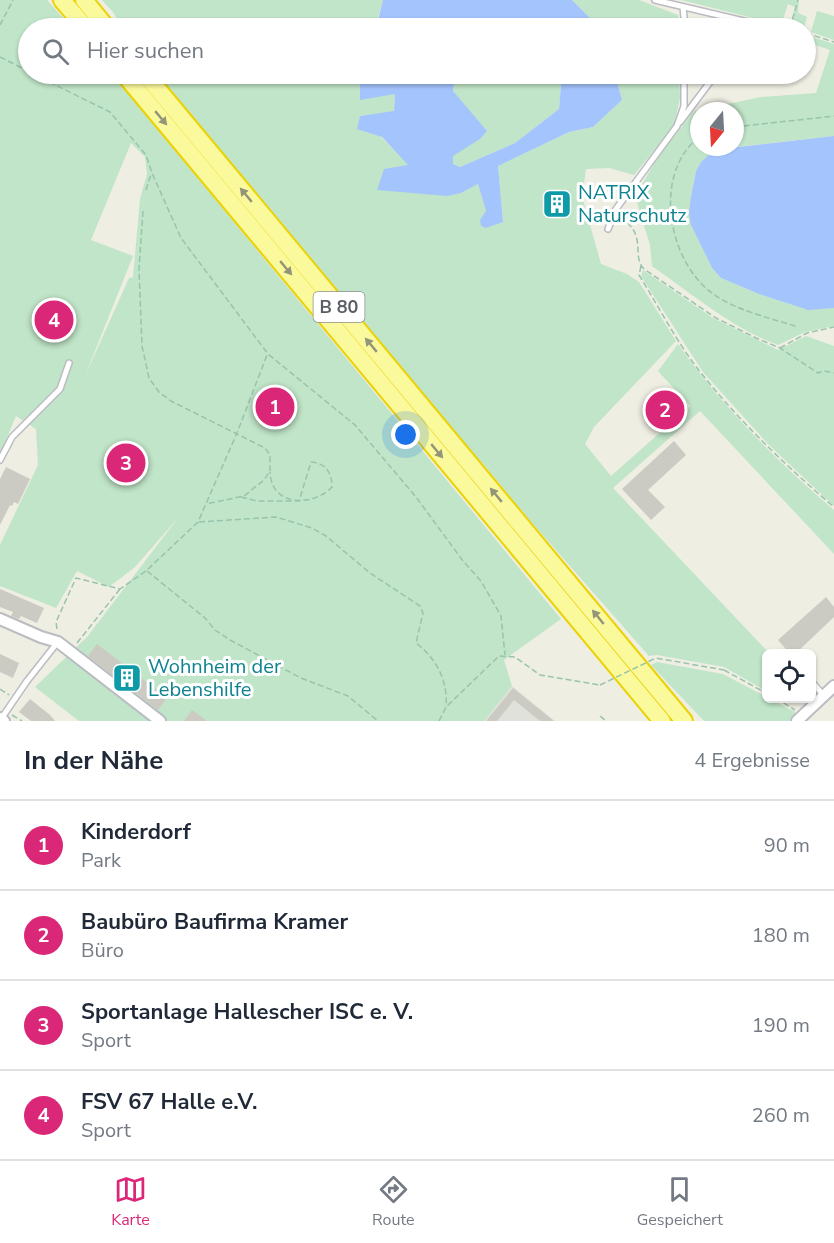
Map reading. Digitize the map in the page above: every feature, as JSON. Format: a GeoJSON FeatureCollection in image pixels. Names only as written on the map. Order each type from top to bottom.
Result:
{"type":"FeatureCollection","features":[{"type":"Feature","properties":{"kind":"highway"},"geometry":{"type":"LineString","coordinates":[[62,0],[77,18]]}},
{"type":"Feature","properties":{"kind":"highway"},"geometry":{"type":"LineString","coordinates":[[84,0],[99,18]]}},
{"type":"Feature","properties":{"kind":"highway","name":"B 80"},"geometry":{"type":"LineString","coordinates":[[132,84],[662,721]]}},
{"type":"Feature","properties":{"kind":"highway","name":"B 80"},"geometry":{"type":"LineString","coordinates":[[153,84],[684,721]]}},
{"type":"Feature","properties":{"kind":"highway"},"geometry":{"type":"LineString","coordinates":[[617,667],[651,721]]}},
{"type":"Feature","properties":{"kind":"highway"},"geometry":{"type":"LineString","coordinates":[[646,674],[698,721]]}},
{"type":"Feature","properties":{"kind":"street"},"geometry":{"type":"LineString","coordinates":[[0,618],[41,637],[58,642],[160,721]]}},
{"type":"Feature","properties":{"kind":"street"},"geometry":{"type":"LineString","coordinates":[[799,719],[834,686]]}},
{"type":"Feature","properties":{"kind":"lane"},"geometry":{"type":"LineString","coordinates":[[655,0],[731,18]]}},
{"type":"Feature","properties":{"kind":"lane"},"geometry":{"type":"LineString","coordinates":[[683,7],[684,18]]}},
{"type":"Feature","properties":{"kind":"lane"},"geometry":{"type":"LineString","coordinates":[[678,126],[684,106],[684,84]]}},
{"type":"Feature","properties":{"kind":"lane"},"geometry":{"type":"LineString","coordinates":[[608,229],[616,211],[709,84]]}},
{"type":"Feature","properties":{"kind":"lane"},"geometry":{"type":"LineString","coordinates":[[0,460],[12,437],[60,389],[69,363]]}},
{"type":"Feature","properties":{"kind":"lane"},"geometry":{"type":"LineString","coordinates":[[3,717],[58,642]]}},
{"type":"Feature","properties":{"kind":"lane"},"geometry":{"type":"LineString","coordinates":[[816,687],[824,696]]}},
{"type":"Feature","properties":{"kind":"path"},"geometry":{"type":"LineString","coordinates":[[0,25],[13,0]]}},
{"type":"Feature","properties":{"kind":"path"},"geometry":{"type":"LineString","coordinates":[[793,18],[798,0]]}},
{"type":"Feature","properties":{"kind":"path"},"geometry":{"type":"LineString","coordinates":[[816,36],[834,42]]}},
{"type":"Feature","properties":{"kind":"path"},"geometry":{"type":"LineString","coordinates":[[0,57],[18,66]]}},
{"type":"Feature","properties":{"kind":"path"},"geometry":{"type":"LineString","coordinates":[[53,84],[110,112],[146,155],[182,238],[268,354],[355,425],[439,526],[463,561],[481,581],[501,616],[505,656]]}},
{"type":"Feature","properties":{"kind":"path"},"geometry":{"type":"LineString","coordinates":[[744,126],[834,116]]}},
{"type":"Feature","properties":{"kind":"path"},"geometry":{"type":"LineString","coordinates":[[690,146],[680,162],[671,193],[671,223],[684,255],[702,284],[714,295],[730,304],[798,327]]}},
{"type":"Feature","properties":{"kind":"path"},"geometry":{"type":"LineString","coordinates":[[146,190],[152,173]]}},
{"type":"Feature","properties":{"kind":"path"},"geometry":{"type":"LineString","coordinates":[[616,211],[637,237],[641,266],[639,275],[700,371],[745,424],[802,480],[834,507]]}},
{"type":"Feature","properties":{"kind":"path"},"geometry":{"type":"LineString","coordinates":[[143,212],[140,269],[142,346],[149,378],[163,396],[268,451],[270,482],[274,490],[289,499],[299,501]]}},
{"type":"Feature","properties":{"kind":"path"},"geometry":{"type":"LineString","coordinates":[[641,266],[716,318],[780,348],[818,373],[824,371],[834,373]]}},
{"type":"Feature","properties":{"kind":"path"},"geometry":{"type":"LineString","coordinates":[[780,348],[807,333],[834,327]]}},
{"type":"Feature","properties":{"kind":"path"},"geometry":{"type":"LineString","coordinates":[[120,589],[76,578],[56,622],[58,642],[76,644],[120,589],[146,571],[198,522],[268,354]]}},
{"type":"Feature","properties":{"kind":"path"},"geometry":{"type":"LineString","coordinates":[[239,497],[257,501],[299,501],[324,496],[332,487],[332,477],[325,467],[311,462],[299,501]]}},
{"type":"Feature","properties":{"kind":"path"},"geometry":{"type":"LineString","coordinates":[[206,504],[244,496],[264,480],[270,471]]}},
{"type":"Feature","properties":{"kind":"path"},"geometry":{"type":"LineString","coordinates":[[198,522],[276,517],[312,528],[326,536],[370,573],[420,606],[423,613],[416,643],[423,648],[443,676],[446,686],[446,707],[439,721]]}},
{"type":"Feature","properties":{"kind":"path"},"geometry":{"type":"LineString","coordinates":[[146,571],[230,640],[301,678],[348,696],[378,721]]}},
{"type":"Feature","properties":{"kind":"path"},"geometry":{"type":"LineString","coordinates":[[446,707],[496,658],[505,656],[515,657],[540,675],[600,685],[656,658],[724,670],[762,691]]}},
{"type":"Feature","properties":{"kind":"path"},"geometry":{"type":"LineString","coordinates":[[0,689],[14,699]]}},
{"type":"Feature","properties":{"kind":"path"},"geometry":{"type":"LineString","coordinates":[[783,703],[795,710],[799,719]]}},
{"type":"Feature","properties":{"kind":"path"},"geometry":{"type":"LineString","coordinates":[[600,716],[606,721]]}},
{"type":"Feature","properties":{"kind":"path"},"geometry":{"type":"LineString","coordinates":[[3,717],[22,721]]}},
{"type":"Feature","properties":{"kind":"shaded area"},"geometry":{"type":"Polygon","coordinates":[[[512,686],[555,721],[484,721],[512,686]]]}},
{"type":"Feature","properties":{"kind":"green space"},"geometry":{"type":"Polygon","coordinates":[[[0,0],[47,0],[63,18],[18,18],[18,84],[120,84],[561,619],[504,660],[512,686],[484,721],[79,721],[35,687],[87,637],[178,518],[135,567],[109,587],[77,571],[56,608],[0,586],[0,545],[38,465],[36,429],[16,416],[0,454],[0,0]],[[131,143],[91,240],[133,256],[85,376],[129,278],[133,277],[140,199],[147,174],[145,157],[131,143]]]}},
{"type":"Feature","properties":{"kind":"green space"},"geometry":{"type":"Polygon","coordinates":[[[102,0],[383,0],[378,18],[116,18],[102,0]]]}},
{"type":"Feature","properties":{"kind":"green space"},"geometry":{"type":"Polygon","coordinates":[[[572,0],[639,0],[678,15],[678,18],[590,18],[572,0]]]}},
{"type":"Feature","properties":{"kind":"green space"},"geometry":{"type":"Polygon","coordinates":[[[681,0],[799,0],[798,13],[807,17],[792,18],[795,7],[788,4],[783,18],[753,18],[681,0]]]}},
{"type":"Feature","properties":{"kind":"green space"},"geometry":{"type":"Polygon","coordinates":[[[817,11],[834,16],[834,40],[816,34],[817,11]]]}},
{"type":"Feature","properties":{"kind":"green space"},"geometry":{"type":"Polygon","coordinates":[[[816,38],[834,44],[834,136],[744,146],[744,102],[737,102],[761,97],[816,93],[830,50],[816,45],[816,38]]]}},
{"type":"Feature","properties":{"kind":"green space"},"geometry":{"type":"Polygon","coordinates":[[[163,84],[366,84],[395,94],[394,112],[360,116],[409,165],[461,193],[478,184],[486,211],[503,222],[498,166],[569,132],[593,127],[622,100],[618,84],[679,84],[680,98],[674,126],[634,175],[609,168],[586,169],[582,196],[601,264],[627,274],[639,282],[676,341],[594,427],[585,444],[611,476],[690,406],[658,371],[678,344],[731,411],[791,472],[834,510],[834,554],[700,411],[613,488],[765,649],[762,649],[762,689],[724,667],[657,655],[649,656],[485,466],[451,430],[163,84]]]}},
{"type":"Feature","properties":{"kind":"green space"},"geometry":{"type":"Polygon","coordinates":[[[454,84],[561,84],[559,109],[515,143],[460,167],[453,164],[452,156],[480,139],[453,91],[454,84]]]}},
{"type":"Feature","properties":{"kind":"green space"},"geometry":{"type":"Polygon","coordinates":[[[690,116],[690,156],[710,156],[701,162],[696,171],[691,196],[691,225],[712,268],[721,278],[759,294],[805,309],[834,308],[834,326],[805,332],[778,345],[728,320],[652,266],[650,245],[635,196],[660,154],[690,116]]]}},
{"type":"Feature","properties":{"kind":"green space"},"geometry":{"type":"Polygon","coordinates":[[[643,270],[713,318],[778,350],[806,336],[834,346],[834,506],[768,444],[703,372],[641,276],[643,270]]]}},
{"type":"Feature","properties":{"kind":"green space"},"geometry":{"type":"Polygon","coordinates":[[[657,662],[723,674],[762,695],[762,703],[778,703],[795,712],[794,716],[789,721],[704,721],[651,665],[657,662]]]}},
{"type":"Feature","properties":{"kind":"water"},"geometry":{"type":"Polygon","coordinates":[[[383,0],[572,0],[590,18],[378,18],[383,0]]]}},
{"type":"Feature","properties":{"kind":"water"},"geometry":{"type":"Polygon","coordinates":[[[360,84],[454,84],[453,91],[487,131],[480,139],[453,156],[453,164],[460,167],[515,143],[559,109],[561,84],[618,84],[622,100],[593,127],[569,132],[498,166],[503,222],[486,228],[481,226],[480,220],[486,211],[478,184],[461,193],[447,196],[377,190],[384,169],[408,165],[382,137],[357,129],[360,116],[394,111],[395,94],[360,100],[360,84]]]}},
{"type":"Feature","properties":{"kind":"water"},"geometry":{"type":"Polygon","coordinates":[[[834,136],[834,308],[808,310],[759,294],[721,278],[712,268],[691,225],[689,213],[696,171],[708,156],[744,156],[744,146],[834,136]]]}},
{"type":"Feature","properties":{"kind":"building"},"geometry":{"type":"Polygon","coordinates":[[[669,401],[675,408],[661,420],[655,413],[669,401]]]}},
{"type":"Feature","properties":{"kind":"building"},"geometry":{"type":"Polygon","coordinates":[[[674,441],[686,455],[648,490],[665,507],[651,520],[622,489],[674,441]]]}},
{"type":"Feature","properties":{"kind":"building"},"geometry":{"type":"Polygon","coordinates":[[[6,467],[30,479],[18,504],[14,502],[12,506],[10,505],[0,525],[0,479],[6,467]]]}},
{"type":"Feature","properties":{"kind":"building"},"geometry":{"type":"Polygon","coordinates":[[[0,589],[44,608],[37,623],[21,616],[19,619],[11,616],[13,612],[0,607],[0,589]]]}},
{"type":"Feature","properties":{"kind":"building"},"geometry":{"type":"Polygon","coordinates":[[[826,597],[834,607],[834,617],[800,649],[786,649],[778,640],[826,597]]]}},
{"type":"Feature","properties":{"kind":"building","name":"Wohnheim der Lebenshilfe"},"geometry":{"type":"Polygon","coordinates":[[[97,644],[167,698],[158,710],[88,656],[97,644]]]}},
{"type":"Feature","properties":{"kind":"building"},"geometry":{"type":"Polygon","coordinates":[[[0,654],[19,663],[13,678],[0,672],[0,654]]]}},
{"type":"Feature","properties":{"kind":"building"},"geometry":{"type":"Polygon","coordinates":[[[513,688],[554,721],[540,721],[514,700],[497,721],[486,721],[513,688]]]}},
{"type":"Feature","properties":{"kind":"building"},"geometry":{"type":"Polygon","coordinates":[[[30,699],[55,721],[31,721],[19,712],[30,699]]]}},
{"type":"Feature","properties":{"kind":"building"},"geometry":{"type":"Polygon","coordinates":[[[192,710],[207,721],[184,721],[192,710]]]}},
{"type":"Feature","properties":{"kind":"place","name":"NATRIX Naturschutz"},"geometry":{"type":"Point","coordinates":[557,204]}},
{"type":"Feature","properties":{"kind":"place","name":"FSV 67 Halle e.V."},"geometry":{"type":"Point","coordinates":[54,320]}},
{"type":"Feature","properties":{"kind":"place","name":"Kinderdorf"},"geometry":{"type":"Point","coordinates":[275,407]}},
{"type":"Feature","properties":{"kind":"place","name":"Baubüro Baufirma Kramer"},"geometry":{"type":"Point","coordinates":[665,410]}},
{"type":"Feature","properties":{"kind":"place","name":"Sportanlage Hallescher ISC e. V."},"geometry":{"type":"Point","coordinates":[126,463]}},
{"type":"Feature","properties":{"kind":"place","name":"Wohnheim der Lebenshilfe"},"geometry":{"type":"Point","coordinates":[127,678]}}]}
